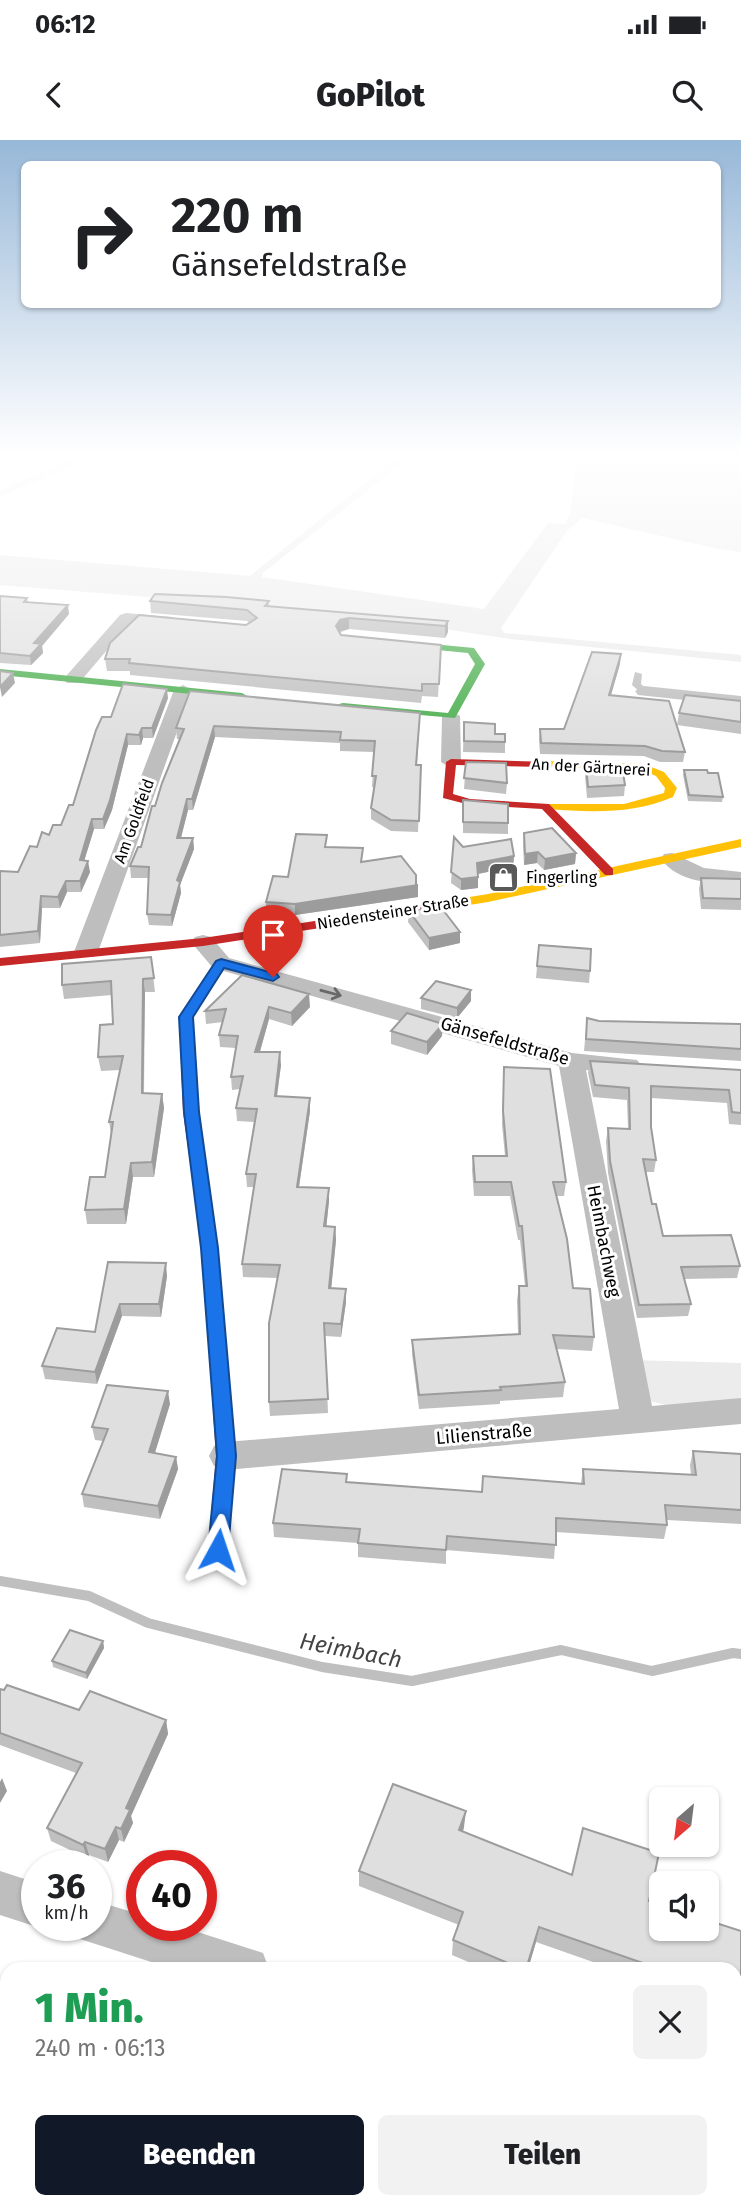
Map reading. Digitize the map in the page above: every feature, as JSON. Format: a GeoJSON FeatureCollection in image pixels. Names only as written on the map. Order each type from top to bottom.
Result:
{"type":"FeatureCollection","features":[{"type":"Feature","properties":{"kind":"street"},"geometry":{"type":"LineString","coordinates":[[73,679],[127,618],[194,624]]}},
{"type":"Feature","properties":{"kind":"street"},"geometry":{"type":"LineString","coordinates":[[330,705],[451,716],[480,664],[471,650],[375,642]]}},
{"type":"Feature","properties":{"kind":"street"},"geometry":{"type":"LineString","coordinates":[[0,672],[263,698]]}},
{"type":"Feature","properties":{"kind":"street"},"geometry":{"type":"LineString","coordinates":[[641,683],[741,701]]}},
{"type":"Feature","properties":{"kind":"street","name":"Am Goldfeld"},"geometry":{"type":"LineString","coordinates":[[86,952],[183,690]]}},
{"type":"Feature","properties":{"kind":"street","name":"An der Gärtnerei"},"geometry":{"type":"LineString","coordinates":[[451,716],[451,762],[447,796],[470,802],[632,807],[659,802],[669,795],[671,788],[658,771],[644,767],[451,762]]}},
{"type":"Feature","properties":{"kind":"street"},"geometry":{"type":"LineString","coordinates":[[545,806],[609,872]]}},
{"type":"Feature","properties":{"kind":"street","name":"Niedensteiner Straße"},"geometry":{"type":"LineString","coordinates":[[0,962],[204,942],[488,898],[741,843]]}},
{"type":"Feature","properties":{"kind":"street"},"geometry":{"type":"LineString","coordinates":[[672,859],[686,871],[706,877],[741,878]]}},
{"type":"Feature","properties":{"kind":"street"},"geometry":{"type":"LineString","coordinates":[[204,942],[221,963],[186,1017],[191,1112],[210,1248],[226,1456],[218,1550]]}},
{"type":"Feature","properties":{"kind":"street","name":"Gänsefeldstraße"},"geometry":{"type":"LineString","coordinates":[[221,963],[571,1061],[647,1066]]}},
{"type":"Feature","properties":{"kind":"street","name":"Heimbachweg"},"geometry":{"type":"LineString","coordinates":[[571,1061],[638,1421]]}},
{"type":"Feature","properties":{"kind":"street","name":"Lilienstraße"},"geometry":{"type":"LineString","coordinates":[[226,1456],[741,1411]]}},
{"type":"Feature","properties":{"kind":"street"},"geometry":{"type":"LineString","coordinates":[[0,1894],[21,1900]]}},
{"type":"Feature","properties":{"kind":"street"},"geometry":{"type":"LineString","coordinates":[[112,1928],[224,1962]]}},
{"type":"Feature","properties":{"kind":"shaded area"},"geometry":{"type":"Polygon","coordinates":[[[282,550],[292,550],[263,573],[262,577],[484,609],[528,550],[554,550],[501,628],[504,633],[741,655],[741,662],[510,639],[332,612],[0,585],[0,555],[250,576],[282,550]]]}},
{"type":"Feature","properties":{"kind":"shaded area"},"geometry":{"type":"Polygon","coordinates":[[[631,1360],[741,1363],[741,1402],[673,1407],[642,1399],[631,1360]]]}},
{"type":"Feature","properties":{"kind":"building"},"geometry":{"type":"Polygon","coordinates":[[[155,594],[226,597],[269,601],[265,606],[448,621],[445,626],[349,618],[340,620],[336,626],[341,635],[441,645],[439,684],[422,684],[422,691],[129,663],[130,659],[105,659],[110,643],[139,615],[246,625],[257,618],[247,610],[150,601],[155,594]]]}},
{"type":"Feature","properties":{"kind":"building"},"geometry":{"type":"Polygon","coordinates":[[[0,596],[27,598],[24,602],[68,605],[34,643],[41,644],[30,656],[0,653],[0,596]]]}},
{"type":"Feature","properties":{"kind":"building"},"geometry":{"type":"Polygon","coordinates":[[[592,652],[621,654],[609,695],[669,701],[685,752],[662,751],[645,746],[541,743],[540,729],[564,729],[592,652]]]}},
{"type":"Feature","properties":{"kind":"building"},"geometry":{"type":"Polygon","coordinates":[[[0,671],[13,673],[0,687],[0,671]]]}},
{"type":"Feature","properties":{"kind":"building"},"geometry":{"type":"Polygon","coordinates":[[[123,684],[167,689],[152,728],[142,728],[139,735],[127,734],[103,819],[92,819],[80,860],[88,861],[80,881],[66,881],[58,897],[41,896],[38,931],[0,935],[0,871],[18,872],[30,846],[37,847],[42,832],[49,835],[53,825],[61,825],[69,805],[73,805],[96,730],[102,717],[111,717],[123,684]]]}},
{"type":"Feature","properties":{"kind":"building"},"geometry":{"type":"Polygon","coordinates":[[[190,691],[420,713],[416,765],[421,765],[419,821],[391,820],[371,808],[376,776],[372,776],[375,741],[340,740],[341,732],[214,726],[192,799],[187,799],[177,838],[193,838],[177,880],[180,882],[171,915],[147,914],[149,867],[130,866],[138,847],[141,847],[152,806],[155,806],[184,729],[176,728],[190,691]]]}},
{"type":"Feature","properties":{"kind":"building"},"geometry":{"type":"Polygon","coordinates":[[[685,695],[741,701],[741,722],[679,713],[685,695]]]}},
{"type":"Feature","properties":{"kind":"building"},"geometry":{"type":"Polygon","coordinates":[[[464,722],[495,724],[495,734],[505,734],[505,742],[464,741],[464,722]]]}},
{"type":"Feature","properties":{"kind":"building"},"geometry":{"type":"Polygon","coordinates":[[[466,762],[506,763],[507,783],[464,778],[466,762]]]}},
{"type":"Feature","properties":{"kind":"building"},"geometry":{"type":"Polygon","coordinates":[[[586,765],[622,766],[625,785],[588,787],[586,765]]]}},
{"type":"Feature","properties":{"kind":"building"},"geometry":{"type":"Polygon","coordinates":[[[684,770],[718,773],[723,797],[689,795],[684,770]]]}},
{"type":"Feature","properties":{"kind":"building"},"geometry":{"type":"Polygon","coordinates":[[[463,800],[508,804],[508,823],[463,822],[463,800]]]}},
{"type":"Feature","properties":{"kind":"building"},"geometry":{"type":"Polygon","coordinates":[[[552,828],[576,853],[545,859],[538,852],[525,854],[524,833],[552,828]]]}},
{"type":"Feature","properties":{"kind":"building"},"geometry":{"type":"Polygon","coordinates":[[[296,834],[327,835],[325,847],[363,848],[361,862],[401,856],[416,875],[418,885],[295,904],[266,902],[273,876],[288,877],[296,834]]]}},
{"type":"Feature","properties":{"kind":"building"},"geometry":{"type":"Polygon","coordinates":[[[454,837],[463,847],[511,839],[514,856],[477,863],[478,877],[461,879],[451,872],[454,837]]]}},
{"type":"Feature","properties":{"kind":"building"},"geometry":{"type":"Polygon","coordinates":[[[701,878],[741,879],[741,899],[703,898],[701,878]]]}},
{"type":"Feature","properties":{"kind":"building"},"geometry":{"type":"Polygon","coordinates":[[[440,906],[460,932],[429,938],[409,911],[440,906]]]}},
{"type":"Feature","properties":{"kind":"building"},"geometry":{"type":"Polygon","coordinates":[[[539,945],[591,949],[590,971],[537,966],[539,945]]]}},
{"type":"Feature","properties":{"kind":"building"},"geometry":{"type":"Polygon","coordinates":[[[151,957],[154,978],[143,979],[142,1093],[162,1094],[152,1162],[131,1163],[124,1209],[85,1210],[90,1177],[105,1177],[113,1122],[109,1122],[123,1056],[98,1057],[100,1025],[113,1024],[111,981],[62,985],[62,964],[151,957]]]}},
{"type":"Feature","properties":{"kind":"building"},"geometry":{"type":"Polygon","coordinates":[[[242,975],[309,994],[291,1013],[269,1007],[255,1052],[280,1052],[275,1096],[310,1098],[297,1187],[329,1188],[324,1226],[335,1227],[329,1288],[346,1289],[341,1324],[324,1323],[328,1399],[269,1402],[269,1323],[280,1265],[242,1264],[256,1174],[246,1174],[257,1109],[236,1108],[243,1076],[231,1077],[238,1036],[219,1035],[226,1009],[205,1011],[242,975]]]}},
{"type":"Feature","properties":{"kind":"building"},"geometry":{"type":"Polygon","coordinates":[[[436,981],[471,990],[457,1008],[421,998],[436,981]]]}},
{"type":"Feature","properties":{"kind":"building"},"geometry":{"type":"Polygon","coordinates":[[[407,1013],[443,1024],[427,1042],[391,1031],[407,1013]]]}},
{"type":"Feature","properties":{"kind":"building"},"geometry":{"type":"Polygon","coordinates":[[[587,1018],[599,1021],[741,1024],[741,1049],[586,1039],[587,1018]]]}},
{"type":"Feature","properties":{"kind":"building"},"geometry":{"type":"Polygon","coordinates":[[[590,1061],[741,1070],[741,1113],[732,1112],[729,1090],[651,1086],[651,1127],[656,1160],[643,1159],[652,1204],[656,1204],[663,1236],[731,1235],[740,1266],[681,1267],[691,1304],[639,1305],[610,1161],[608,1128],[630,1129],[629,1088],[595,1085],[590,1061]]]}},
{"type":"Feature","properties":{"kind":"building"},"geometry":{"type":"Polygon","coordinates":[[[504,1067],[550,1069],[566,1182],[553,1182],[567,1239],[573,1288],[590,1289],[594,1337],[553,1335],[565,1382],[500,1387],[501,1390],[419,1395],[412,1340],[520,1334],[519,1286],[527,1286],[522,1226],[519,1226],[511,1182],[475,1182],[473,1156],[507,1156],[503,1111],[504,1067]]]}},
{"type":"Feature","properties":{"kind":"building"},"geometry":{"type":"Polygon","coordinates":[[[108,1262],[166,1263],[159,1304],[120,1304],[95,1372],[42,1366],[57,1328],[95,1332],[108,1262]]]}},
{"type":"Feature","properties":{"kind":"building"},"geometry":{"type":"Polygon","coordinates":[[[107,1385],[168,1391],[149,1452],[176,1457],[158,1506],[82,1494],[108,1429],[92,1427],[107,1385]]]}},
{"type":"Feature","properties":{"kind":"building"},"geometry":{"type":"Polygon","coordinates":[[[693,1451],[741,1454],[741,1510],[665,1505],[667,1525],[556,1518],[556,1545],[447,1536],[446,1550],[358,1543],[360,1529],[273,1523],[282,1469],[347,1474],[346,1482],[482,1492],[483,1476],[584,1484],[583,1469],[696,1475],[693,1451]]]}},
{"type":"Feature","properties":{"kind":"building"},"geometry":{"type":"Polygon","coordinates":[[[70,1630],[103,1641],[86,1673],[52,1661],[70,1630]]]}},
{"type":"Feature","properties":{"kind":"building"},"geometry":{"type":"Polygon","coordinates":[[[7,1685],[79,1710],[90,1691],[166,1720],[126,1808],[130,1810],[121,1829],[116,1827],[105,1849],[85,1842],[83,1845],[47,1828],[82,1763],[0,1733],[0,1689],[4,1690],[7,1685]]]}},
{"type":"Feature","properties":{"kind":"building"},"geometry":{"type":"Polygon","coordinates":[[[393,1784],[466,1811],[459,1830],[572,1875],[583,1828],[649,1850],[649,1857],[658,1857],[655,1871],[649,1871],[649,1941],[719,1941],[719,1924],[741,1931],[741,1962],[640,1962],[539,1927],[528,1962],[505,1962],[453,1940],[463,1912],[359,1871],[393,1784]]]}},
{"type":"Feature","properties":{"kind":"waterway","name":"Heimbach"},"geometry":{"type":"LineString","coordinates":[[0,1581],[89,1596],[148,1623],[322,1667],[412,1681],[561,1650],[652,1671],[733,1653],[741,1654]]}},
{"type":"Feature","properties":{"kind":"traffic: fast"},"geometry":{"type":"LineString","coordinates":[[343,706],[451,716],[480,664],[471,650],[390,643]]}},
{"type":"Feature","properties":{"kind":"traffic: fast"},"geometry":{"type":"LineString","coordinates":[[0,672],[242,696]]}},
{"type":"Feature","properties":{"kind":"traffic: slow"},"geometry":{"type":"LineString","coordinates":[[544,764],[644,767],[660,774],[671,788],[669,795],[624,808],[545,806]]}},
{"type":"Feature","properties":{"kind":"traffic: slow"},"geometry":{"type":"LineString","coordinates":[[426,908],[488,898],[741,843]]}},
{"type":"Feature","properties":{"kind":"traffic: jam"},"geometry":{"type":"LineString","coordinates":[[544,764],[451,762],[447,796],[470,802],[545,806],[609,872]]}},
{"type":"Feature","properties":{"kind":"traffic: jam"},"geometry":{"type":"LineString","coordinates":[[0,962],[203,942],[426,908]]}},
{"type":"Feature","properties":{"kind":"traffic: jam"},"geometry":{"type":"LineString","coordinates":[[218,1550],[226,1456],[210,1248],[191,1112],[186,1017],[221,963]]}},
{"type":"Feature","properties":{"kind":"place","name":"Fingerling"},"geometry":{"type":"Point","coordinates":[503,877]}},
{"type":"Feature","properties":{"kind":"route"},"geometry":{"type":"LineString","coordinates":[[218,1550],[226,1456],[210,1248],[191,1112],[186,1017],[221,963],[273,977]]}}]}
